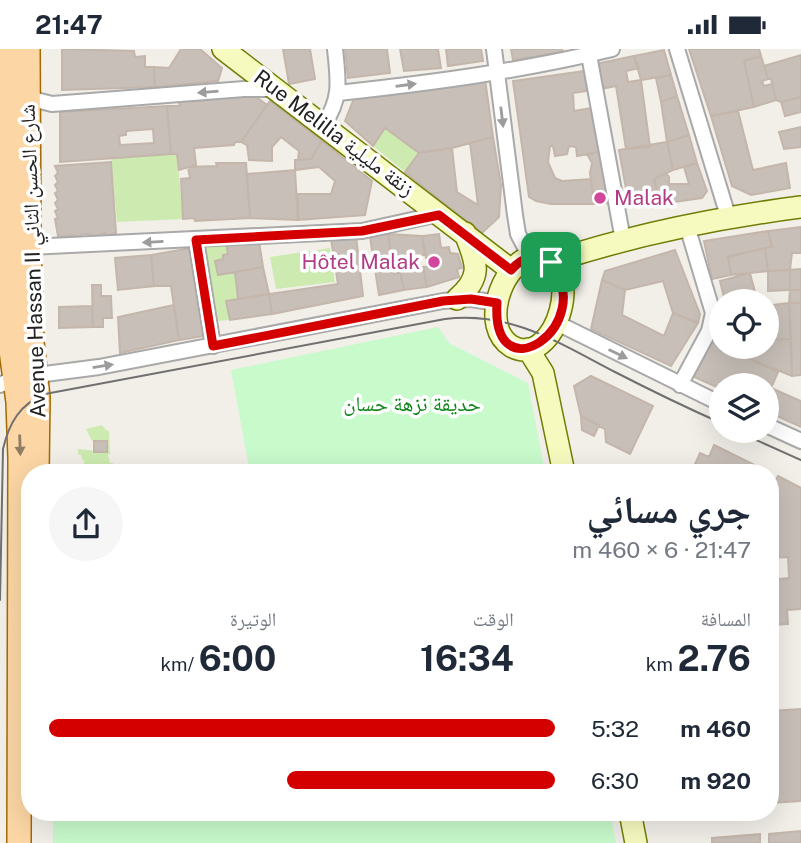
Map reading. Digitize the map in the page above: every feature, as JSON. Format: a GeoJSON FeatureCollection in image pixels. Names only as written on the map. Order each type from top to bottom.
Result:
{"type":"FeatureCollection","features":[{"type":"Feature","properties":{"kind":"main road","name":"Avenue Hassan II شارع الحسن الثاني"},"geometry":{"type":"LineString","coordinates":[[16,52],[28,98],[29,247],[16,379]]}},
{"type":"Feature","properties":{"kind":"main road","name":"Avenue Hassan II شارع الحسن الثاني"},"geometry":{"type":"LineString","coordinates":[[16,52],[10,343],[18,402],[20,459],[19,843]]}},
{"type":"Feature","properties":{"kind":"main road","name":"Avenue Hassan II شارع الحسن الثاني"},"geometry":{"type":"LineString","coordinates":[[16,379],[37,397],[37,464]]}},
{"type":"Feature","properties":{"kind":"main road"},"geometry":{"type":"LineString","coordinates":[[35,821],[35,843]]}},
{"type":"Feature","properties":{"kind":"street","name":"Rue Melilia زنقة مليلية"},"geometry":{"type":"LineString","coordinates":[[223,49],[511,270]]}},
{"type":"Feature","properties":{"kind":"street"},"geometry":{"type":"LineString","coordinates":[[324,124],[333,111],[338,93],[335,49]]}},
{"type":"Feature","properties":{"kind":"street"},"geometry":{"type":"LineString","coordinates":[[494,49],[518,234],[540,259],[556,269],[562,287],[563,306],[557,323],[538,345],[528,349],[515,348],[504,340],[498,327],[497,303],[502,285],[516,264],[540,259],[687,226],[728,216],[801,207]]}},
{"type":"Feature","properties":{"kind":"street"},"geometry":{"type":"LineString","coordinates":[[338,93],[497,72],[612,49]]}},
{"type":"Feature","properties":{"kind":"street"},"geometry":{"type":"LineString","coordinates":[[677,49],[728,216]]}},
{"type":"Feature","properties":{"kind":"street"},"geometry":{"type":"LineString","coordinates":[[589,55],[623,240]]}},
{"type":"Feature","properties":{"kind":"street"},"geometry":{"type":"LineString","coordinates":[[28,98],[52,104],[244,89],[276,89]]}},
{"type":"Feature","properties":{"kind":"street"},"geometry":{"type":"LineString","coordinates":[[29,247],[362,231],[439,215]]}},
{"type":"Feature","properties":{"kind":"street"},"geometry":{"type":"LineString","coordinates":[[680,384],[709,331],[713,313],[687,226]]}},
{"type":"Feature","properties":{"kind":"street"},"geometry":{"type":"LineString","coordinates":[[457,299],[469,288],[475,273],[474,255],[465,233]]}},
{"type":"Feature","properties":{"kind":"street"},"geometry":{"type":"LineString","coordinates":[[196,240],[213,346]]}},
{"type":"Feature","properties":{"kind":"street"},"geometry":{"type":"LineString","coordinates":[[16,379],[99,367],[457,299],[497,303]]}},
{"type":"Feature","properties":{"kind":"street"},"geometry":{"type":"LineString","coordinates":[[557,323],[709,398]]}},
{"type":"Feature","properties":{"kind":"street"},"geometry":{"type":"LineString","coordinates":[[528,349],[543,373],[562,464]]}},
{"type":"Feature","properties":{"kind":"street"},"geometry":{"type":"LineString","coordinates":[[779,431],[801,441]]}},
{"type":"Feature","properties":{"kind":"street"},"geometry":{"type":"LineString","coordinates":[[632,821],[636,843]]}},
{"type":"Feature","properties":{"kind":"green space"},"geometry":{"type":"Polygon","coordinates":[[[385,128],[419,153],[405,172],[373,146],[385,128]]]}},
{"type":"Feature","properties":{"kind":"green space"},"geometry":{"type":"Polygon","coordinates":[[[177,154],[183,219],[117,222],[111,157],[177,154]]]}},
{"type":"Feature","properties":{"kind":"green space"},"geometry":{"type":"Polygon","coordinates":[[[226,243],[228,254],[215,261],[218,275],[235,272],[238,299],[226,301],[230,320],[217,321],[202,245],[226,243]]]}},
{"type":"Feature","properties":{"kind":"green space"},"geometry":{"type":"Polygon","coordinates":[[[330,248],[335,282],[276,289],[270,257],[330,248]]]}},
{"type":"Feature","properties":{"kind":"green space","name":"حديقة نزهة حسان"},"geometry":{"type":"Polygon","coordinates":[[[438,327],[449,343],[528,383],[543,464],[248,464],[231,370],[438,327]]]}},
{"type":"Feature","properties":{"kind":"green space"},"geometry":{"type":"Polygon","coordinates":[[[102,425],[109,431],[108,455],[110,463],[113,464],[84,464],[78,449],[107,452],[107,441],[92,441],[86,429],[102,425]]]}},
{"type":"Feature","properties":{"kind":"green space"},"geometry":{"type":"Polygon","coordinates":[[[53,821],[612,821],[616,843],[53,843],[53,821]]]}},
{"type":"Feature","properties":{"kind":"building"},"geometry":{"type":"Polygon","coordinates":[[[62,49],[134,51],[135,57],[145,56],[145,67],[154,67],[155,87],[62,90],[62,49]]]}},
{"type":"Feature","properties":{"kind":"building"},"geometry":{"type":"Polygon","coordinates":[[[181,49],[200,49],[222,68],[218,81],[155,87],[154,67],[169,68],[181,49]]]}},
{"type":"Feature","properties":{"kind":"building"},"geometry":{"type":"Polygon","coordinates":[[[283,49],[310,49],[315,79],[289,84],[283,49]]]}},
{"type":"Feature","properties":{"kind":"building"},"geometry":{"type":"Polygon","coordinates":[[[345,49],[387,49],[390,73],[348,78],[345,49]]]}},
{"type":"Feature","properties":{"kind":"building"},"geometry":{"type":"Polygon","coordinates":[[[400,49],[438,49],[441,68],[404,71],[400,49]]]}},
{"type":"Feature","properties":{"kind":"building"},"geometry":{"type":"Polygon","coordinates":[[[446,49],[481,49],[483,61],[448,66],[446,49]]]}},
{"type":"Feature","properties":{"kind":"building"},"geometry":{"type":"Polygon","coordinates":[[[511,49],[562,49],[563,52],[513,60],[511,49]]]}},
{"type":"Feature","properties":{"kind":"building"},"geometry":{"type":"Polygon","coordinates":[[[689,49],[759,49],[761,56],[744,61],[754,107],[711,116],[689,49]]]}},
{"type":"Feature","properties":{"kind":"building"},"geometry":{"type":"Polygon","coordinates":[[[664,50],[671,75],[641,80],[634,56],[664,50]]]}},
{"type":"Feature","properties":{"kind":"building"},"geometry":{"type":"Polygon","coordinates":[[[801,55],[801,97],[781,102],[776,100],[771,79],[768,79],[764,66],[801,55]]]}},
{"type":"Feature","properties":{"kind":"building"},"geometry":{"type":"Polygon","coordinates":[[[634,56],[639,68],[626,71],[628,82],[641,80],[650,147],[626,149],[616,86],[596,90],[591,65],[634,56]]]}},
{"type":"Feature","properties":{"kind":"building"},"geometry":{"type":"Polygon","coordinates":[[[761,56],[768,79],[762,81],[764,86],[772,84],[776,100],[754,107],[744,61],[761,56]]]}},
{"type":"Feature","properties":{"kind":"building"},"geometry":{"type":"Polygon","coordinates":[[[585,71],[587,91],[573,93],[574,111],[592,108],[600,152],[577,156],[576,147],[569,146],[567,154],[555,156],[553,146],[550,146],[548,162],[555,178],[562,181],[591,179],[594,204],[551,204],[536,201],[529,197],[513,81],[585,71]]]}},
{"type":"Feature","properties":{"kind":"building"},"geometry":{"type":"Polygon","coordinates":[[[671,75],[677,96],[661,102],[656,78],[671,75]]]}},
{"type":"Feature","properties":{"kind":"building"},"geometry":{"type":"Polygon","coordinates":[[[485,79],[493,137],[419,153],[385,128],[373,146],[345,121],[355,96],[485,79]]]}},
{"type":"Feature","properties":{"kind":"building"},"geometry":{"type":"Polygon","coordinates":[[[255,96],[267,105],[241,142],[194,148],[196,165],[179,170],[177,154],[171,154],[167,106],[180,106],[178,100],[255,96]]]}},
{"type":"Feature","properties":{"kind":"building"},"geometry":{"type":"Polygon","coordinates":[[[677,96],[689,135],[667,142],[661,102],[677,96]]]}},
{"type":"Feature","properties":{"kind":"building"},"geometry":{"type":"Polygon","coordinates":[[[801,97],[801,112],[785,116],[781,102],[801,97]]]}},
{"type":"Feature","properties":{"kind":"building"},"geometry":{"type":"Polygon","coordinates":[[[270,101],[322,141],[311,159],[298,160],[299,151],[281,137],[272,147],[272,161],[249,160],[247,145],[241,142],[270,101]]]}},
{"type":"Feature","properties":{"kind":"building"},"geometry":{"type":"Polygon","coordinates":[[[167,106],[171,154],[60,162],[60,112],[167,106]],[[153,129],[126,131],[126,135],[119,136],[120,145],[154,143],[153,129]]]}},
{"type":"Feature","properties":{"kind":"building"},"geometry":{"type":"Polygon","coordinates":[[[738,111],[753,170],[786,163],[790,188],[751,195],[732,186],[711,116],[738,111]]]}},
{"type":"Feature","properties":{"kind":"building"},"geometry":{"type":"Polygon","coordinates":[[[801,127],[801,147],[784,149],[779,132],[801,127]]]}},
{"type":"Feature","properties":{"kind":"building"},"geometry":{"type":"Polygon","coordinates":[[[689,135],[697,163],[673,170],[667,142],[689,135]]]}},
{"type":"Feature","properties":{"kind":"building"},"geometry":{"type":"Polygon","coordinates":[[[493,137],[501,185],[499,217],[482,233],[405,172],[419,153],[452,148],[457,192],[478,205],[470,143],[493,137]]]}},
{"type":"Feature","properties":{"kind":"building"},"geometry":{"type":"Polygon","coordinates":[[[322,141],[372,181],[365,215],[298,220],[298,194],[331,194],[335,181],[319,167],[295,170],[295,160],[311,159],[322,141]]]}},
{"type":"Feature","properties":{"kind":"building"},"geometry":{"type":"Polygon","coordinates":[[[667,142],[673,170],[654,179],[659,199],[629,205],[619,150],[667,142]]]}},
{"type":"Feature","properties":{"kind":"building"},"geometry":{"type":"Polygon","coordinates":[[[600,152],[609,203],[594,204],[590,173],[592,163],[587,154],[600,152]]]}},
{"type":"Feature","properties":{"kind":"building"},"geometry":{"type":"Polygon","coordinates":[[[111,162],[116,233],[93,237],[83,234],[77,238],[74,235],[63,238],[58,236],[55,219],[58,218],[55,211],[58,209],[55,203],[58,200],[55,193],[58,191],[55,185],[58,182],[55,176],[58,173],[55,166],[111,162]]]}},
{"type":"Feature","properties":{"kind":"building"},"geometry":{"type":"Polygon","coordinates":[[[216,163],[246,163],[250,218],[195,221],[194,218],[183,219],[181,179],[190,178],[188,167],[217,166],[216,163]]]}},
{"type":"Feature","properties":{"kind":"building"},"geometry":{"type":"Polygon","coordinates":[[[697,163],[707,191],[702,198],[667,203],[659,199],[654,179],[666,173],[669,184],[689,184],[684,167],[697,163]]]}},
{"type":"Feature","properties":{"kind":"building"},"geometry":{"type":"Polygon","coordinates":[[[295,170],[298,220],[250,218],[247,174],[295,170]]]}},
{"type":"Feature","properties":{"kind":"building"},"geometry":{"type":"Polygon","coordinates":[[[801,227],[801,253],[792,253],[790,270],[768,271],[765,248],[772,247],[768,231],[801,227]]]}},
{"type":"Feature","properties":{"kind":"building"},"geometry":{"type":"Polygon","coordinates":[[[768,231],[772,247],[728,256],[731,275],[712,279],[704,241],[768,231]]]}},
{"type":"Feature","properties":{"kind":"building"},"geometry":{"type":"Polygon","coordinates":[[[388,234],[394,274],[400,272],[404,290],[379,295],[370,237],[388,234]]]}},
{"type":"Feature","properties":{"kind":"building"},"geometry":{"type":"Polygon","coordinates":[[[388,234],[422,236],[425,255],[392,260],[388,234]]]}},
{"type":"Feature","properties":{"kind":"building"},"geometry":{"type":"Polygon","coordinates":[[[439,234],[441,248],[449,247],[450,253],[458,254],[462,268],[457,269],[459,277],[427,287],[423,267],[439,265],[438,259],[426,258],[422,236],[439,234]]]}},
{"type":"Feature","properties":{"kind":"building"},"geometry":{"type":"Polygon","coordinates":[[[356,236],[363,296],[272,314],[269,294],[338,284],[331,239],[356,236]]]}},
{"type":"Feature","properties":{"kind":"building"},"geometry":{"type":"Polygon","coordinates":[[[259,241],[263,267],[218,275],[215,261],[228,254],[226,243],[259,241]]]}},
{"type":"Feature","properties":{"kind":"building"},"geometry":{"type":"Polygon","coordinates":[[[191,248],[204,336],[179,340],[171,286],[154,286],[151,255],[191,248]]]}},
{"type":"Feature","properties":{"kind":"building"},"geometry":{"type":"Polygon","coordinates":[[[765,248],[768,271],[731,275],[728,257],[765,248]]]}},
{"type":"Feature","properties":{"kind":"building"},"geometry":{"type":"Polygon","coordinates":[[[675,250],[700,314],[698,323],[673,313],[663,281],[625,290],[602,280],[605,271],[675,250]]]}},
{"type":"Feature","properties":{"kind":"building"},"geometry":{"type":"Polygon","coordinates":[[[151,255],[154,286],[118,290],[115,258],[151,255]]]}},
{"type":"Feature","properties":{"kind":"building"},"geometry":{"type":"Polygon","coordinates":[[[263,267],[269,294],[238,299],[235,272],[263,267]]]}},
{"type":"Feature","properties":{"kind":"building"},"geometry":{"type":"Polygon","coordinates":[[[423,267],[427,287],[404,290],[400,272],[423,267]]]}},
{"type":"Feature","properties":{"kind":"building"},"geometry":{"type":"Polygon","coordinates":[[[801,269],[801,290],[790,290],[790,270],[801,269]]]}},
{"type":"Feature","properties":{"kind":"building"},"geometry":{"type":"Polygon","coordinates":[[[790,270],[790,290],[768,289],[768,271],[790,270]]]}},
{"type":"Feature","properties":{"kind":"building"},"geometry":{"type":"Polygon","coordinates":[[[750,273],[754,289],[722,289],[720,281],[750,273]]]}},
{"type":"Feature","properties":{"kind":"building"},"geometry":{"type":"Polygon","coordinates":[[[602,280],[625,290],[622,315],[664,336],[673,313],[698,323],[671,366],[591,329],[602,280]]]}},
{"type":"Feature","properties":{"kind":"building"},"geometry":{"type":"Polygon","coordinates":[[[92,285],[101,285],[101,296],[111,296],[112,318],[103,318],[103,327],[93,327],[92,285]]]}},
{"type":"Feature","properties":{"kind":"building"},"geometry":{"type":"Polygon","coordinates":[[[790,290],[801,290],[801,303],[789,303],[790,290]]]}},
{"type":"Feature","properties":{"kind":"building"},"geometry":{"type":"Polygon","coordinates":[[[269,294],[272,314],[230,320],[226,301],[269,294]]]}},
{"type":"Feature","properties":{"kind":"building"},"geometry":{"type":"Polygon","coordinates":[[[789,303],[801,303],[801,375],[792,376],[789,303]]]}},
{"type":"Feature","properties":{"kind":"building"},"geometry":{"type":"Polygon","coordinates":[[[789,303],[791,339],[779,339],[779,304],[789,303]]]}},
{"type":"Feature","properties":{"kind":"building"},"geometry":{"type":"Polygon","coordinates":[[[174,305],[179,340],[120,353],[118,317],[174,305]]]}},
{"type":"Feature","properties":{"kind":"building"},"geometry":{"type":"Polygon","coordinates":[[[92,306],[93,327],[59,328],[59,307],[92,306]]]}},
{"type":"Feature","properties":{"kind":"building"},"geometry":{"type":"Polygon","coordinates":[[[779,339],[791,339],[792,376],[750,359],[779,359],[779,339]]]}},
{"type":"Feature","properties":{"kind":"building"},"geometry":{"type":"Polygon","coordinates":[[[709,346],[709,359],[749,359],[778,372],[709,373],[709,384],[692,376],[709,346]]]}},
{"type":"Feature","properties":{"kind":"building"},"geometry":{"type":"Polygon","coordinates":[[[591,376],[653,406],[630,454],[606,442],[605,429],[581,416],[574,386],[591,376]]]}},
{"type":"Feature","properties":{"kind":"building"},"geometry":{"type":"Polygon","coordinates":[[[779,391],[801,401],[801,427],[779,417],[779,391]]]}},
{"type":"Feature","properties":{"kind":"building"},"geometry":{"type":"Polygon","coordinates":[[[581,416],[599,425],[594,436],[582,430],[581,416]]]}},
{"type":"Feature","properties":{"kind":"building"},"geometry":{"type":"Polygon","coordinates":[[[94,441],[107,441],[107,452],[94,452],[94,441]]]}},
{"type":"Feature","properties":{"kind":"building"},"geometry":{"type":"Polygon","coordinates":[[[714,445],[753,464],[695,464],[700,453],[709,457],[714,445]]]}},
{"type":"Feature","properties":{"kind":"building"},"geometry":{"type":"Polygon","coordinates":[[[779,477],[801,488],[801,609],[787,610],[788,624],[779,624],[779,579],[789,578],[788,557],[779,558],[779,477]]]}},
{"type":"Feature","properties":{"kind":"building"},"geometry":{"type":"Polygon","coordinates":[[[801,709],[801,801],[779,802],[779,710],[801,709]]]}},
{"type":"Feature","properties":{"kind":"building"},"geometry":{"type":"Polygon","coordinates":[[[801,831],[801,843],[769,843],[769,834],[801,831]]]}},
{"type":"Feature","properties":{"kind":"building"},"geometry":{"type":"Polygon","coordinates":[[[760,834],[760,843],[712,843],[712,838],[760,834]]]}},
{"type":"Feature","properties":{"kind":"tram line"},"geometry":{"type":"LineString","coordinates":[[0,600],[3,449],[17,415],[29,403],[45,394],[445,319],[469,318],[513,325],[554,340],[709,417]]}},
{"type":"Feature","properties":{"kind":"tram line"},"geometry":{"type":"LineString","coordinates":[[763,443],[801,460]]}},
{"type":"Feature","properties":{"kind":"place","name":"Malak"},"geometry":{"type":"Point","coordinates":[600,198]}},
{"type":"Feature","properties":{"kind":"place","name":"Hôtel Malak"},"geometry":{"type":"Point","coordinates":[434,262]}},
{"type":"Feature","properties":{"kind":"route"},"geometry":{"type":"LineString","coordinates":[[439,215],[511,270],[516,264],[530,257],[544,258],[551,262],[560,278],[563,306],[557,323],[547,337],[528,349],[515,348],[504,340],[498,327],[497,303],[471,299],[443,301],[213,346],[196,240],[362,231],[439,215]]}}]}
